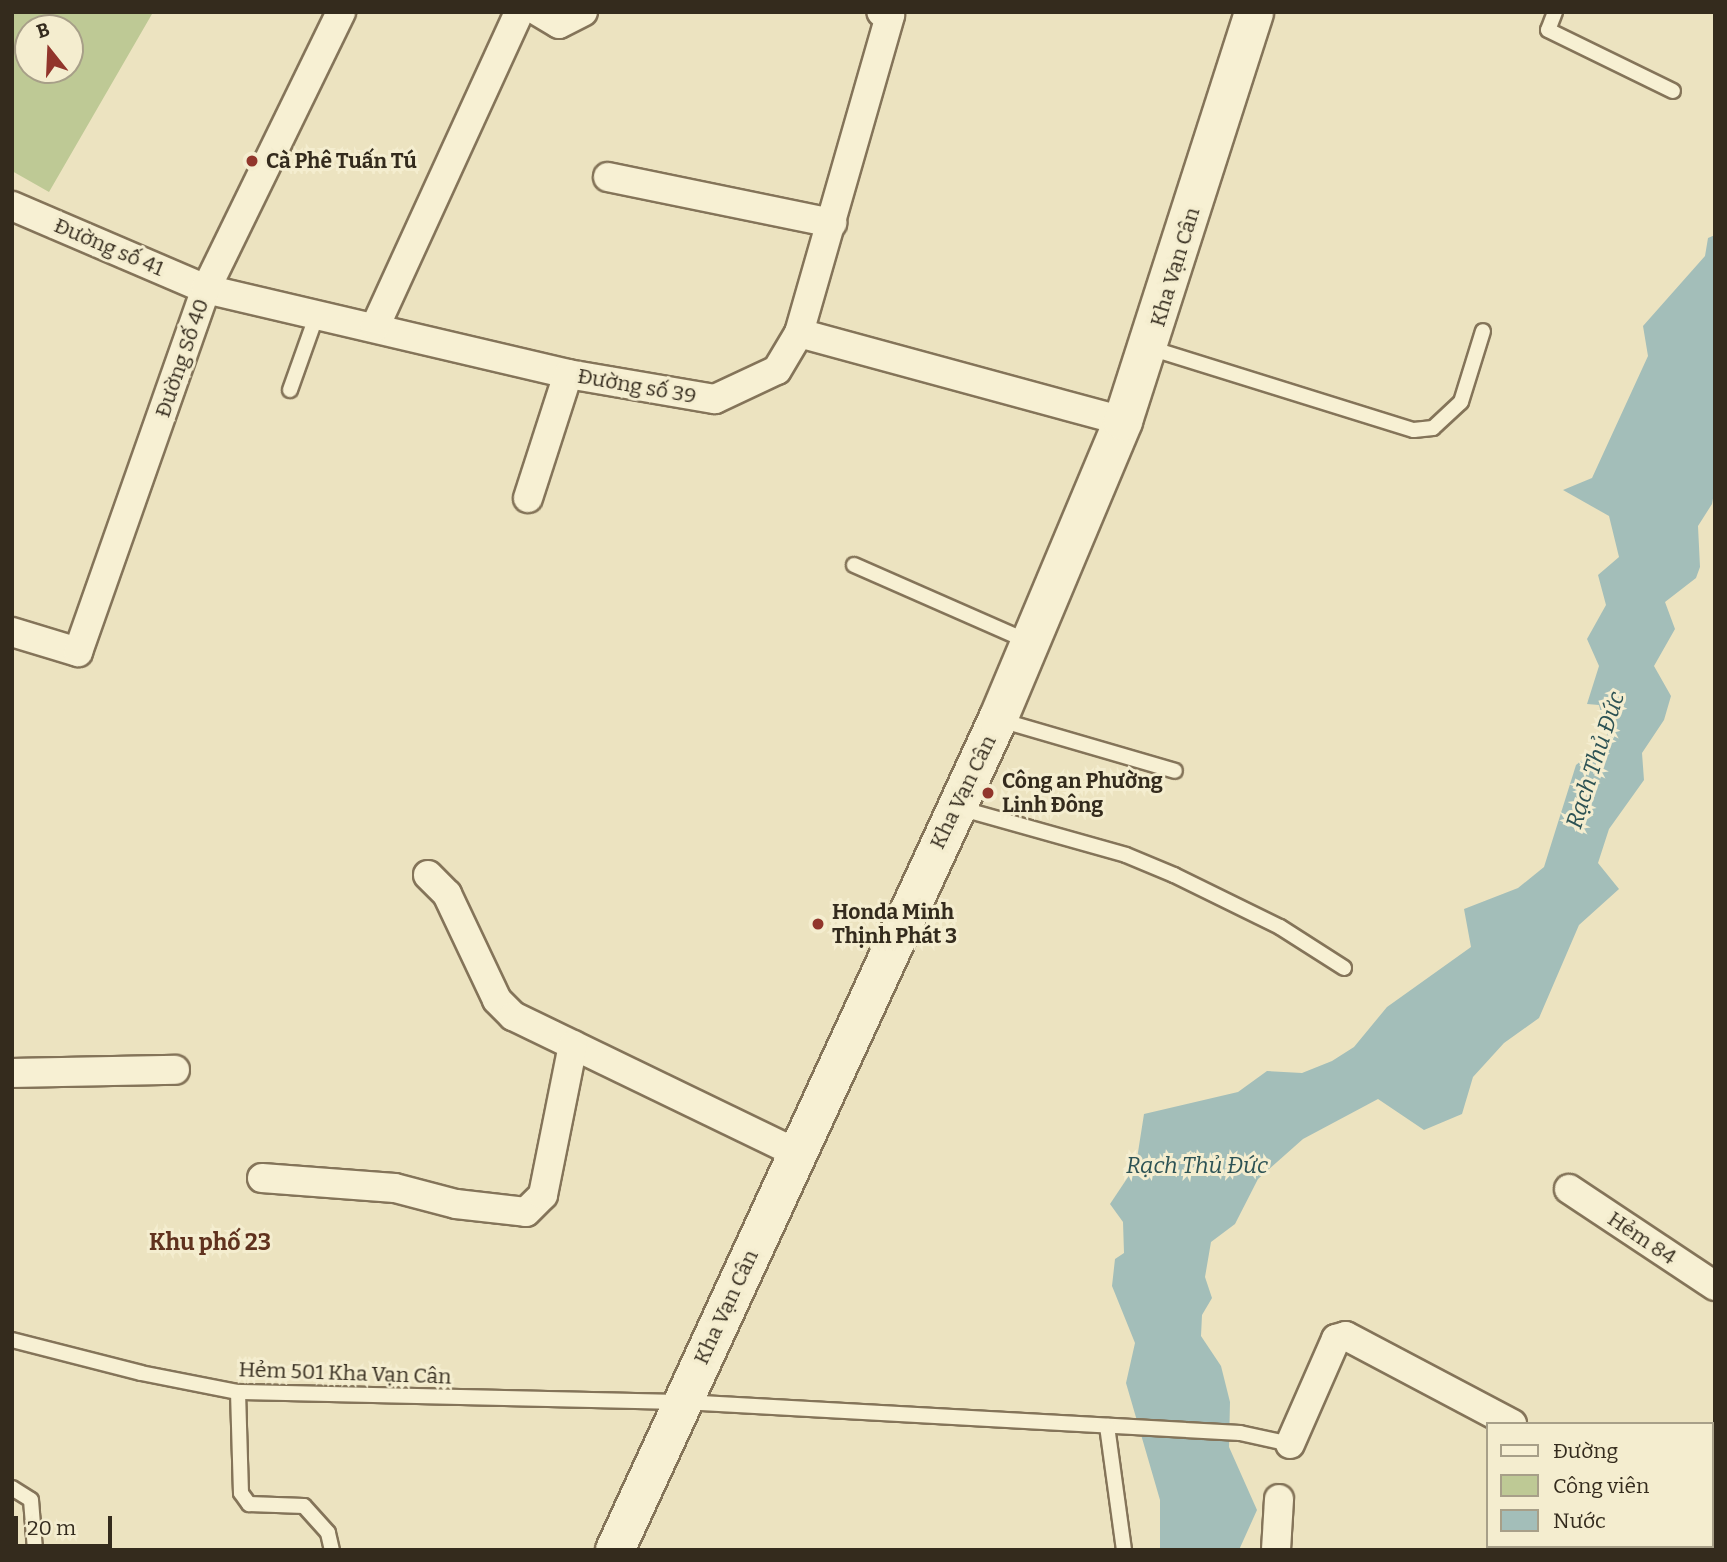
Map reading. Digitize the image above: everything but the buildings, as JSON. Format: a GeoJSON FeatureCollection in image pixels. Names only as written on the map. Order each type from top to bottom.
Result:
{"type":"FeatureCollection","features":[{"type":"Feature","properties":{"kind":"main road","name":"Kha Vạn Cân"},"geometry":{"type":"LineString","coordinates":[[615,1550],[954,807],[998,719],[1123,421],[1150,348],[1254,12]]}},
{"type":"Feature","properties":{"kind":"street","name":"Đường Số 40"},"geometry":{"type":"LineString","coordinates":[[12,632],[78,652],[206,289],[341,12]]}},
{"type":"Feature","properties":{"kind":"street"},"geometry":{"type":"LineString","coordinates":[[375,327],[519,12]]}},
{"type":"Feature","properties":{"kind":"street"},"geometry":{"type":"LineString","coordinates":[[539,12],[559,23],[583,12]]}},
{"type":"Feature","properties":{"kind":"street","name":"Đường số 39"},"geometry":{"type":"LineString","coordinates":[[206,289],[568,374],[715,399],[777,370],[799,333],[890,15],[881,12]]}},
{"type":"Feature","properties":{"kind":"street"},"geometry":{"type":"LineString","coordinates":[[608,177],[832,223]]}},
{"type":"Feature","properties":{"kind":"street","name":"Đường số 41"},"geometry":{"type":"LineString","coordinates":[[12,206],[206,289]]}},
{"type":"Feature","properties":{"kind":"street"},"geometry":{"type":"LineString","coordinates":[[799,333],[1123,421]]}},
{"type":"Feature","properties":{"kind":"street"},"geometry":{"type":"LineString","coordinates":[[528,498],[568,374]]}},
{"type":"Feature","properties":{"kind":"street"},"geometry":{"type":"LineString","coordinates":[[428,874],[447,894],[497,1000],[513,1016],[796,1153]]}},
{"type":"Feature","properties":{"kind":"street"},"geometry":{"type":"LineString","coordinates":[[262,1178],[396,1188],[456,1204],[527,1212],[543,1195],[573,1045]]}},
{"type":"Feature","properties":{"kind":"street"},"geometry":{"type":"LineString","coordinates":[[12,1073],[176,1070]]}},
{"type":"Feature","properties":{"kind":"street","name":"Hẻm 84"},"geometry":{"type":"LineString","coordinates":[[1569,1189],[1715,1286]]}},
{"type":"Feature","properties":{"kind":"street"},"geometry":{"type":"LineString","coordinates":[[1290,1444],[1336,1339],[1346,1336],[1508,1422]]}},
{"type":"Feature","properties":{"kind":"street"},"geometry":{"type":"LineString","coordinates":[[1276,1550],[1279,1499]]}},
{"type":"Feature","properties":{"kind":"lane"},"geometry":{"type":"LineString","coordinates":[[1555,12],[1548,30],[1673,91]]}},
{"type":"Feature","properties":{"kind":"lane"},"geometry":{"type":"LineString","coordinates":[[290,390],[317,314]]}},
{"type":"Feature","properties":{"kind":"lane"},"geometry":{"type":"LineString","coordinates":[[1150,348],[1414,430],[1433,428],[1461,402],[1483,331]]}},
{"type":"Feature","properties":{"kind":"lane"},"geometry":{"type":"LineString","coordinates":[[854,565],[1030,642]]}},
{"type":"Feature","properties":{"kind":"lane"},"geometry":{"type":"LineString","coordinates":[[998,719],[1175,771]]}},
{"type":"Feature","properties":{"kind":"lane"},"geometry":{"type":"LineString","coordinates":[[954,807],[1126,855],[1174,875],[1280,927],[1344,968]]}},
{"type":"Feature","properties":{"kind":"lane","name":"Hẻm 501 Kha Vạn Cân"},"geometry":{"type":"LineString","coordinates":[[12,1340],[141,1373],[238,1392],[682,1402],[1240,1433],[1290,1444]]}},
{"type":"Feature","properties":{"kind":"lane"},"geometry":{"type":"LineString","coordinates":[[238,1392],[241,1493],[249,1504],[304,1506],[328,1533],[332,1550]]}},
{"type":"Feature","properties":{"kind":"lane"},"geometry":{"type":"LineString","coordinates":[[1112,1427],[1124,1550]]}},
{"type":"Feature","properties":{"kind":"lane"},"geometry":{"type":"LineString","coordinates":[[12,1488],[31,1500],[35,1550]]}},
{"type":"Feature","properties":{"kind":"green space"},"geometry":{"type":"Polygon","coordinates":[[[12,12],[152,14],[49,192],[12,171],[12,12]]]}},
{"type":"Feature","properties":{"kind":"water","name":"Rạch Thủ Đức"},"geometry":{"type":"Polygon","coordinates":[[[1715,235],[1715,487],[1712,504],[1698,526],[1700,567],[1696,578],[1665,602],[1675,629],[1654,666],[1671,696],[1664,720],[1642,753],[1644,780],[1609,829],[1598,863],[1619,889],[1579,925],[1539,1018],[1504,1043],[1473,1077],[1462,1114],[1424,1130],[1378,1099],[1303,1139],[1258,1179],[1235,1224],[1211,1242],[1205,1277],[1212,1298],[1202,1315],[1201,1336],[1221,1366],[1230,1402],[1229,1447],[1257,1510],[1239,1550],[1160,1550],[1160,1500],[1126,1383],[1135,1343],[1112,1286],[1115,1259],[1124,1253],[1123,1222],[1110,1204],[1136,1165],[1144,1114],[1238,1092],[1267,1071],[1302,1073],[1332,1061],[1354,1047],[1387,1007],[1471,947],[1464,909],[1518,888],[1544,867],[1576,765],[1608,739],[1599,705],[1587,704],[1599,666],[1587,639],[1606,605],[1598,575],[1619,557],[1609,516],[1563,490],[1592,478],[1648,356],[1643,326],[1705,256],[1708,238],[1715,235]]]}},
{"type":"Feature","properties":{"kind":"place","name":"Cà Phê Tuấn Tú"},"geometry":{"type":"Point","coordinates":[252,161]}},
{"type":"Feature","properties":{"kind":"place","name":"Công an Phường Linh Đông"},"geometry":{"type":"Point","coordinates":[988,793]}},
{"type":"Feature","properties":{"kind":"place","name":"Honda Minh Thịnh Phát 3"},"geometry":{"type":"Point","coordinates":[818,924]}},
{"type":"Feature","properties":{"kind":"district","name":"Khu phố 23"},"geometry":{"type":"Point","coordinates":[210,1242]}}]}
